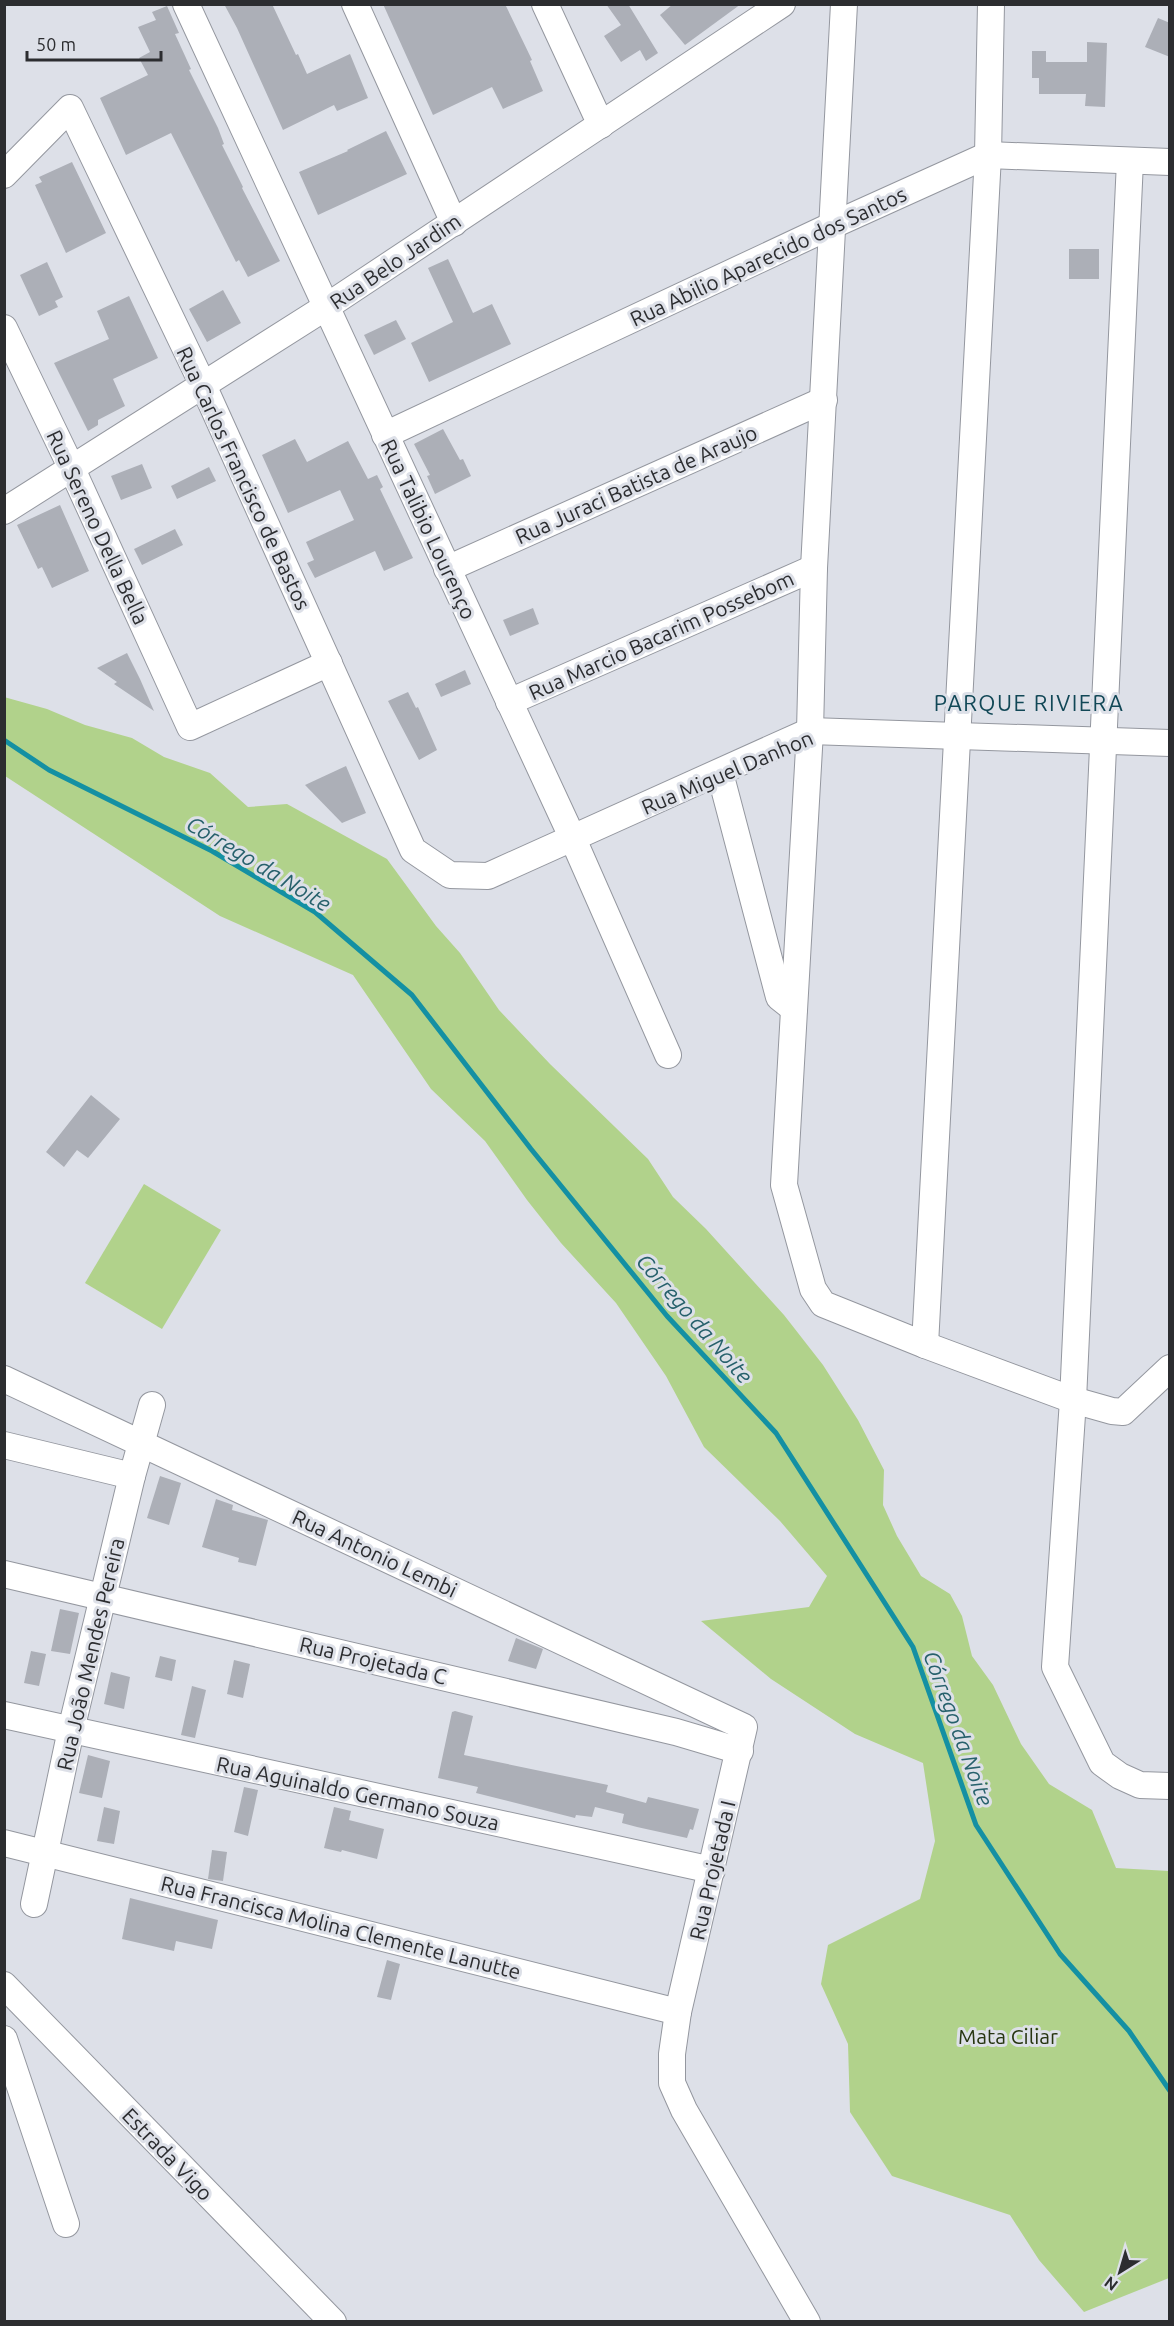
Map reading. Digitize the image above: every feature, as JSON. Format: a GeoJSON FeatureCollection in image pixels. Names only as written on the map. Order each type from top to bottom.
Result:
{"type":"FeatureCollection","features":[{"type":"Feature","properties":{"kind":"street","name":"Rua Talibio Lourenço"},"geometry":{"type":"LineString","coordinates":[[186,4],[573,839],[668,1055]]}},
{"type":"Feature","properties":{"kind":"street"},"geometry":{"type":"LineString","coordinates":[[356,4],[454,223]]}},
{"type":"Feature","properties":{"kind":"street"},"geometry":{"type":"LineString","coordinates":[[545,4],[601,125]]}},
{"type":"Feature","properties":{"kind":"street","name":"Rua Belo Jardim"},"geometry":{"type":"LineString","coordinates":[[4,511],[326,307],[782,4]]}},
{"type":"Feature","properties":{"kind":"street"},"geometry":{"type":"LineString","coordinates":[[844,4],[814,568],[810,731],[784,1185],[813,1289],[824,1304],[925,1345],[1073,1400],[1112,1411],[1123,1412],[1170,1368]]}},
{"type":"Feature","properties":{"kind":"street"},"geometry":{"type":"LineString","coordinates":[[925,1345],[988,155],[991,4]]}},
{"type":"Feature","properties":{"kind":"street","name":"Rua Carlos Francisco de Bastos"},"geometry":{"type":"LineString","coordinates":[[4,175],[70,108],[203,385],[413,850]]}},
{"type":"Feature","properties":{"kind":"street","name":"Rua Abilio Aparecido dos Santos"},"geometry":{"type":"LineString","coordinates":[[385,435],[988,155],[1170,162]]}},
{"type":"Feature","properties":{"kind":"street"},"geometry":{"type":"LineString","coordinates":[[1130,161],[1073,1400],[1055,1667],[1102,1763],[1120,1776],[1140,1785],[1170,1786]]}},
{"type":"Feature","properties":{"kind":"street","name":"Rua Sereno Della Bella"},"geometry":{"type":"LineString","coordinates":[[4,328],[72,469],[190,728],[328,663]]}},
{"type":"Feature","properties":{"kind":"street","name":"Rua Juraci Batista de Araujo"},"geometry":{"type":"LineString","coordinates":[[447,569],[824,400]]}},
{"type":"Feature","properties":{"kind":"street","name":"Rua Marcio Bacarim Possebom"},"geometry":{"type":"LineString","coordinates":[[509,702],[814,568]]}},
{"type":"Feature","properties":{"kind":"street","name":"Rua Miguel Danhon"},"geometry":{"type":"LineString","coordinates":[[413,850],[450,875],[488,876],[810,731],[1170,743]]}},
{"type":"Feature","properties":{"kind":"street"},"geometry":{"type":"LineString","coordinates":[[720,772],[779,998],[794,1009]]}},
{"type":"Feature","properties":{"kind":"street","name":"Rua Antonio Lembi"},"geometry":{"type":"LineString","coordinates":[[4,1379],[685,1699],[742,1739]]}},
{"type":"Feature","properties":{"kind":"street","name":"Rua João Mendes Pereira"},"geometry":{"type":"LineString","coordinates":[[34,1904],[71,1730],[105,1597],[132,1476],[152,1405]]}},
{"type":"Feature","properties":{"kind":"street"},"geometry":{"type":"LineString","coordinates":[[4,1445],[132,1476]]}},
{"type":"Feature","properties":{"kind":"street","name":"Rua Projetada C"},"geometry":{"type":"LineString","coordinates":[[4,1574],[676,1732],[742,1739]]}},
{"type":"Feature","properties":{"kind":"street"},"geometry":{"type":"LineString","coordinates":[[676,1732],[685,1699]]}},
{"type":"Feature","properties":{"kind":"street","name":"Rua Aguinaldo Germano Souza"},"geometry":{"type":"LineString","coordinates":[[4,1715],[712,1870]]}},
{"type":"Feature","properties":{"kind":"street","name":"Rua Projetada I"},"geometry":{"type":"LineString","coordinates":[[742,1739],[678,2012],[672,2054],[672,2082],[684,2110],[807,2322]]}},
{"type":"Feature","properties":{"kind":"street","name":"Rua Francisca Molina Clemente Lanutte"},"geometry":{"type":"LineString","coordinates":[[4,1843],[678,2012]]}},
{"type":"Feature","properties":{"kind":"street","name":"Estrada Vigo"},"geometry":{"type":"LineString","coordinates":[[4,1985],[333,2322]]}},
{"type":"Feature","properties":{"kind":"street"},"geometry":{"type":"LineString","coordinates":[[4,2039],[66,2224]]}},
{"type":"Feature","properties":{"kind":"green space","name":"Mata Ciliar"},"geometry":{"type":"Polygon","coordinates":[[[4,697],[47,709],[85,725],[132,738],[164,757],[210,773],[248,807],[287,804],[387,859],[436,926],[460,953],[499,1010],[550,1064],[648,1159],[673,1197],[706,1229],[784,1315],[823,1365],[858,1420],[884,1470],[883,1505],[897,1536],[921,1576],[950,1594],[962,1616],[972,1656],[993,1685],[1021,1744],[1049,1784],[1092,1810],[1116,1868],[1169,1871],[1169,2278],[1084,2312],[1039,2260],[1010,2215],[892,2176],[850,2112],[848,2044],[821,1984],[828,1945],[920,1899],[935,1841],[923,1763],[855,1734],[771,1679],[701,1621],[809,1607],[827,1576],[780,1521],[704,1447],[666,1376],[616,1303],[561,1243],[485,1141],[431,1089],[353,975],[220,916],[5,776],[4,697]]]}},
{"type":"Feature","properties":{"kind":"green space"},"geometry":{"type":"Polygon","coordinates":[[[144,1184],[221,1230],[162,1329],[85,1283],[144,1184]]]}},
{"type":"Feature","properties":{"kind":"building"},"geometry":{"type":"Polygon","coordinates":[[[224,4],[272,4],[307,74],[350,54],[368,98],[337,111],[334,105],[283,130],[224,4]]]}},
{"type":"Feature","properties":{"kind":"building"},"geometry":{"type":"Polygon","coordinates":[[[383,4],[505,4],[532,60],[530,61],[543,91],[503,109],[492,87],[433,115],[383,4]]]}},
{"type":"Feature","properties":{"kind":"building"},"geometry":{"type":"Polygon","coordinates":[[[606,4],[628,4],[658,53],[646,61],[640,50],[621,62],[604,36],[621,25],[606,4]]]}},
{"type":"Feature","properties":{"kind":"building"},"geometry":{"type":"Polygon","coordinates":[[[673,4],[741,4],[685,45],[660,15],[673,4]]]}},
{"type":"Feature","properties":{"kind":"building"},"geometry":{"type":"Polygon","coordinates":[[[167,6],[179,33],[175,34],[191,69],[189,70],[218,128],[224,144],[222,145],[280,261],[248,277],[239,260],[236,262],[171,133],[126,155],[100,98],[148,75],[139,58],[150,52],[138,27],[156,20],[152,12],[167,6]]]}},
{"type":"Feature","properties":{"kind":"building"},"geometry":{"type":"Polygon","coordinates":[[[1158,18],[1170,23],[1170,57],[1145,47],[1158,18]]]}},
{"type":"Feature","properties":{"kind":"building"},"geometry":{"type":"Polygon","coordinates":[[[1087,42],[1107,43],[1105,107],[1085,106],[1086,94],[1039,94],[1039,78],[1032,78],[1032,51],[1046,51],[1046,62],[1087,62],[1087,42]]]}},
{"type":"Feature","properties":{"kind":"building"},"geometry":{"type":"Polygon","coordinates":[[[386,131],[407,174],[318,215],[299,172],[348,151],[386,131]]]}},
{"type":"Feature","properties":{"kind":"building"},"geometry":{"type":"Polygon","coordinates":[[[72,162],[106,233],[66,253],[35,185],[42,182],[39,177],[72,162]]]}},
{"type":"Feature","properties":{"kind":"building"},"geometry":{"type":"Polygon","coordinates":[[[1069,249],[1099,249],[1099,279],[1069,279],[1069,249]]]}},
{"type":"Feature","properties":{"kind":"building"},"geometry":{"type":"Polygon","coordinates":[[[448,259],[473,313],[492,304],[511,344],[429,382],[411,343],[453,322],[428,268],[448,259]]]}},
{"type":"Feature","properties":{"kind":"building"},"geometry":{"type":"Polygon","coordinates":[[[47,262],[63,297],[55,301],[58,307],[39,316],[20,275],[47,262]]]}},
{"type":"Feature","properties":{"kind":"building"},"geometry":{"type":"Polygon","coordinates":[[[223,290],[241,323],[207,342],[189,309],[223,290]]]}},
{"type":"Feature","properties":{"kind":"building"},"geometry":{"type":"Polygon","coordinates":[[[129,296],[158,358],[113,379],[125,406],[98,420],[98,425],[88,431],[54,363],[109,339],[97,311],[129,296]]]}},
{"type":"Feature","properties":{"kind":"building"},"geometry":{"type":"Polygon","coordinates":[[[396,320],[406,339],[374,355],[364,335],[396,320]]]}},
{"type":"Feature","properties":{"kind":"building"},"geometry":{"type":"Polygon","coordinates":[[[443,429],[460,460],[463,459],[471,476],[435,494],[427,476],[430,475],[414,444],[443,429]]]}},
{"type":"Feature","properties":{"kind":"building"},"geometry":{"type":"Polygon","coordinates":[[[295,439],[307,462],[348,441],[368,479],[377,475],[383,487],[380,489],[413,558],[384,571],[375,551],[315,578],[307,563],[314,560],[306,542],[354,520],[340,490],[288,513],[262,455],[295,439]]]}},
{"type":"Feature","properties":{"kind":"building"},"geometry":{"type":"Polygon","coordinates":[[[142,464],[152,488],[121,500],[111,476],[142,464]]]}},
{"type":"Feature","properties":{"kind":"building"},"geometry":{"type":"Polygon","coordinates":[[[209,467],[216,481],[177,499],[171,486],[209,467]]]}},
{"type":"Feature","properties":{"kind":"building"},"geometry":{"type":"Polygon","coordinates":[[[60,505],[89,571],[52,588],[42,567],[38,569],[17,525],[60,505]]]}},
{"type":"Feature","properties":{"kind":"building"},"geometry":{"type":"Polygon","coordinates":[[[175,529],[183,545],[142,565],[134,549],[175,529]]]}},
{"type":"Feature","properties":{"kind":"building"},"geometry":{"type":"Polygon","coordinates":[[[533,608],[539,624],[510,636],[503,620],[533,608]]]}},
{"type":"Feature","properties":{"kind":"building"},"geometry":{"type":"Polygon","coordinates":[[[127,653],[154,711],[114,684],[117,682],[97,668],[127,653]]]}},
{"type":"Feature","properties":{"kind":"building"},"geometry":{"type":"Polygon","coordinates":[[[465,670],[471,684],[441,697],[435,684],[465,670]]]}},
{"type":"Feature","properties":{"kind":"building"},"geometry":{"type":"Polygon","coordinates":[[[408,692],[416,708],[418,707],[437,750],[419,760],[388,701],[408,692]]]}},
{"type":"Feature","properties":{"kind":"building"},"geometry":{"type":"Polygon","coordinates":[[[346,766],[366,813],[342,823],[305,785],[346,766]]]}},
{"type":"Feature","properties":{"kind":"building"},"geometry":{"type":"Polygon","coordinates":[[[91,1095],[120,1119],[88,1158],[77,1150],[64,1167],[46,1152],[91,1095]]]}},
{"type":"Feature","properties":{"kind":"building"},"geometry":{"type":"Polygon","coordinates":[[[160,1476],[181,1483],[169,1525],[147,1518],[160,1476]]]}},
{"type":"Feature","properties":{"kind":"building"},"geometry":{"type":"Polygon","coordinates":[[[216,1499],[233,1505],[232,1510],[268,1520],[256,1566],[238,1562],[239,1558],[202,1547],[216,1499]]]}},
{"type":"Feature","properties":{"kind":"building"},"geometry":{"type":"Polygon","coordinates":[[[60,1609],[79,1613],[70,1654],[51,1651],[60,1609]]]}},
{"type":"Feature","properties":{"kind":"building"},"geometry":{"type":"Polygon","coordinates":[[[516,1638],[543,1649],[536,1669],[508,1661],[516,1638]]]}},
{"type":"Feature","properties":{"kind":"building"},"geometry":{"type":"Polygon","coordinates":[[[31,1651],[46,1654],[39,1686],[24,1683],[31,1651]]]}},
{"type":"Feature","properties":{"kind":"building"},"geometry":{"type":"Polygon","coordinates":[[[160,1656],[176,1660],[172,1681],[155,1677],[160,1656]]]}},
{"type":"Feature","properties":{"kind":"building"},"geometry":{"type":"Polygon","coordinates":[[[234,1660],[250,1664],[243,1698],[227,1694],[234,1660]]]}},
{"type":"Feature","properties":{"kind":"building"},"geometry":{"type":"Polygon","coordinates":[[[111,1672],[130,1677],[124,1709],[104,1704],[111,1672]]]}},
{"type":"Feature","properties":{"kind":"building"},"geometry":{"type":"Polygon","coordinates":[[[192,1686],[206,1690],[195,1738],[181,1735],[192,1686]]]}},
{"type":"Feature","properties":{"kind":"building"},"geometry":{"type":"Polygon","coordinates":[[[452,1712],[473,1716],[464,1755],[608,1785],[606,1792],[646,1803],[648,1797],[699,1809],[693,1830],[690,1829],[687,1838],[637,1827],[622,1823],[624,1814],[595,1807],[592,1817],[576,1815],[575,1818],[476,1793],[478,1787],[438,1778],[452,1712]]]}},
{"type":"Feature","properties":{"kind":"building"},"geometry":{"type":"Polygon","coordinates":[[[88,1755],[110,1761],[102,1798],[79,1793],[88,1755]]]}},
{"type":"Feature","properties":{"kind":"building"},"geometry":{"type":"Polygon","coordinates":[[[244,1787],[258,1790],[248,1836],[234,1832],[244,1787]]]}},
{"type":"Feature","properties":{"kind":"building"},"geometry":{"type":"Polygon","coordinates":[[[104,1807],[120,1811],[114,1844],[97,1841],[104,1807]]]}},
{"type":"Feature","properties":{"kind":"building"},"geometry":{"type":"Polygon","coordinates":[[[334,1807],[351,1811],[349,1820],[384,1829],[377,1859],[324,1848],[334,1807]]]}},
{"type":"Feature","properties":{"kind":"building"},"geometry":{"type":"Polygon","coordinates":[[[212,1850],[227,1852],[223,1881],[208,1879],[212,1850]]]}},
{"type":"Feature","properties":{"kind":"building"},"geometry":{"type":"Polygon","coordinates":[[[130,1898],[218,1920],[212,1949],[176,1941],[174,1951],[122,1939],[130,1898]]]}},
{"type":"Feature","properties":{"kind":"building"},"geometry":{"type":"Polygon","coordinates":[[[387,1960],[400,1964],[391,2000],[377,1997],[387,1960]]]}},
{"type":"Feature","properties":{"kind":"waterway","name":"Córrego da Noite"},"geometry":{"type":"LineString","coordinates":[[4,740],[49,770],[212,851],[315,912],[412,995],[531,1149],[667,1316],[776,1433],[913,1647],[976,1825],[1060,1954],[1129,2031],[1170,2091]]}},
{"type":"Feature","properties":{"kind":"district","name":"PARQUE RIVIERA"},"geometry":{"type":"Point","coordinates":[1029,702]}}]}
